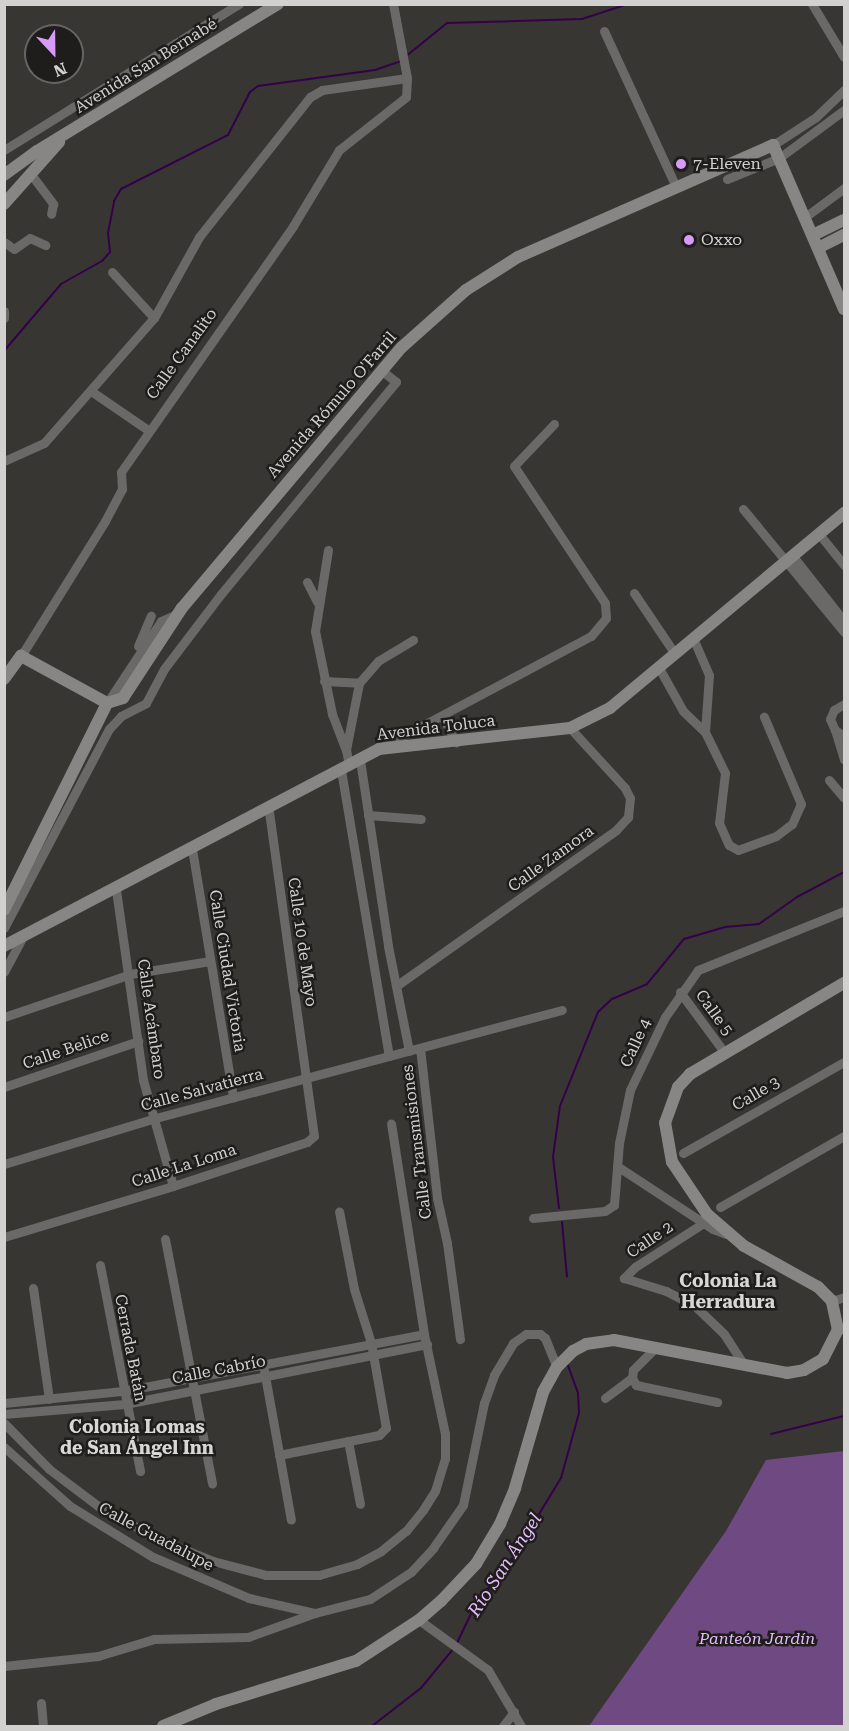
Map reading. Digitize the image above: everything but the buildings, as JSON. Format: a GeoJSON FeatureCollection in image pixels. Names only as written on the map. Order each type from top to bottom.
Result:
{"type":"FeatureCollection","features":[{"type":"Feature","properties":{"kind":"street"},"geometry":{"type":"LineString","coordinates":[[4,150],[239,4]]}},
{"type":"Feature","properties":{"kind":"street","name":"Avenida San Bernabé"},"geometry":{"type":"LineString","coordinates":[[6,173],[278,4]]}},
{"type":"Feature","properties":{"kind":"street"},"geometry":{"type":"LineString","coordinates":[[4,461],[44,443],[154,318],[199,237],[310,97],[322,90],[406,73],[399,52],[393,4]]}},
{"type":"Feature","properties":{"kind":"street"},"geometry":{"type":"LineString","coordinates":[[812,4],[844,57]]}},
{"type":"Feature","properties":{"kind":"street"},"geometry":{"type":"LineString","coordinates":[[604,31],[676,187]]}},
{"type":"Feature","properties":{"kind":"street","name":"Calle Canalito"},"geometry":{"type":"LineString","coordinates":[[4,679],[21,656],[105,521],[121,492],[121,472],[148,430],[293,226],[339,150],[406,97],[406,73]]}},
{"type":"Feature","properties":{"kind":"street","name":"Avenida Rómulo O'Farril"},"geometry":{"type":"LineString","coordinates":[[4,910],[107,703],[123,698],[179,613],[381,370],[421,329],[490,273],[518,257],[772,145],[816,117],[844,90]]}},
{"type":"Feature","properties":{"kind":"street"},"geometry":{"type":"LineString","coordinates":[[727,179],[779,158],[844,110]]}},
{"type":"Feature","properties":{"kind":"street"},"geometry":{"type":"LineString","coordinates":[[4,204],[63,137]]}},
{"type":"Feature","properties":{"kind":"street"},"geometry":{"type":"LineString","coordinates":[[772,145],[844,309]]}},
{"type":"Feature","properties":{"kind":"street"},"geometry":{"type":"LineString","coordinates":[[6,173],[29,174],[53,204],[51,214]]}},
{"type":"Feature","properties":{"kind":"street"},"geometry":{"type":"LineString","coordinates":[[805,217],[844,188]]}},
{"type":"Feature","properties":{"kind":"street"},"geometry":{"type":"LineString","coordinates":[[813,235],[844,220]]}},
{"type":"Feature","properties":{"kind":"street"},"geometry":{"type":"LineString","coordinates":[[819,248],[844,235]]}},
{"type":"Feature","properties":{"kind":"street"},"geometry":{"type":"LineString","coordinates":[[4,242],[14,249],[30,238],[45,245]]}},
{"type":"Feature","properties":{"kind":"street"},"geometry":{"type":"LineString","coordinates":[[112,272],[154,318]]}},
{"type":"Feature","properties":{"kind":"street"},"geometry":{"type":"LineString","coordinates":[[4,311],[4,318]]}},
{"type":"Feature","properties":{"kind":"street","name":"Avenida Rómulo O'Farril"},"geometry":{"type":"LineString","coordinates":[[4,928],[109,729],[121,716],[146,704],[164,669],[221,594],[396,382],[381,370]]}},
{"type":"Feature","properties":{"kind":"street"},"geometry":{"type":"LineString","coordinates":[[91,391],[148,430]]}},
{"type":"Feature","properties":{"kind":"street"},"geometry":{"type":"LineString","coordinates":[[380,749],[591,636],[606,618],[605,603],[514,465],[554,423]]}},
{"type":"Feature","properties":{"kind":"street"},"geometry":{"type":"LineString","coordinates":[[743,509],[844,621]]}},
{"type":"Feature","properties":{"kind":"street","name":"Avenida Toluca"},"geometry":{"type":"LineString","coordinates":[[4,946],[269,810],[380,749],[570,728],[610,708],[788,558],[844,516]]}},
{"type":"Feature","properties":{"kind":"street"},"geometry":{"type":"LineString","coordinates":[[819,534],[844,565]]}},
{"type":"Feature","properties":{"kind":"street"},"geometry":{"type":"LineString","coordinates":[[328,550],[317,602],[315,631],[336,730],[346,750],[350,765]]}},
{"type":"Feature","properties":{"kind":"street"},"geometry":{"type":"LineString","coordinates":[[788,558],[844,632]]}},
{"type":"Feature","properties":{"kind":"street"},"geometry":{"type":"LineString","coordinates":[[307,582],[317,602]]}},
{"type":"Feature","properties":{"kind":"street"},"geometry":{"type":"LineString","coordinates":[[634,593],[675,654]]}},
{"type":"Feature","properties":{"kind":"street"},"geometry":{"type":"LineString","coordinates":[[21,656],[107,703],[133,659],[161,621],[179,613]]}},
{"type":"Feature","properties":{"kind":"street"},"geometry":{"type":"LineString","coordinates":[[133,659],[151,616]]}},
{"type":"Feature","properties":{"kind":"street"},"geometry":{"type":"LineString","coordinates":[[693,638],[709,675],[705,732]]}},
{"type":"Feature","properties":{"kind":"street"},"geometry":{"type":"LineString","coordinates":[[346,750],[359,683],[378,661],[413,640]]}},
{"type":"Feature","properties":{"kind":"street"},"geometry":{"type":"LineString","coordinates":[[658,668],[683,711],[705,732],[725,773],[719,805],[722,835],[729,845],[746,850],[770,840],[792,824],[801,804],[764,717]]}},
{"type":"Feature","properties":{"kind":"street"},"geometry":{"type":"LineString","coordinates":[[324,681],[359,683]]}},
{"type":"Feature","properties":{"kind":"street"},"geometry":{"type":"LineString","coordinates":[[844,704],[831,714],[840,733],[844,760]]}},
{"type":"Feature","properties":{"kind":"street"},"geometry":{"type":"LineString","coordinates":[[442,716],[456,742]]}},
{"type":"Feature","properties":{"kind":"street","name":"Calle Zamora"},"geometry":{"type":"LineString","coordinates":[[396,986],[616,831],[628,817],[630,798],[625,788],[570,728]]}},
{"type":"Feature","properties":{"kind":"street","name":"Calle Transmisiones"},"geometry":{"type":"LineString","coordinates":[[350,765],[368,814],[409,1051],[420,1048],[437,1198],[448,1252],[460,1340]]}},
{"type":"Feature","properties":{"kind":"street","name":"Calle Transmisiones"},"geometry":{"type":"LineString","coordinates":[[350,765],[389,1056]]}},
{"type":"Feature","properties":{"kind":"street"},"geometry":{"type":"LineString","coordinates":[[829,780],[844,798]]}},
{"type":"Feature","properties":{"kind":"street","name":"Calle 10 de Mayo"},"geometry":{"type":"LineString","coordinates":[[269,810],[304,1078]]}},
{"type":"Feature","properties":{"kind":"street"},"geometry":{"type":"LineString","coordinates":[[368,814],[421,819]]}},
{"type":"Feature","properties":{"kind":"street","name":"Calle Ciudad Victoria"},"geometry":{"type":"LineString","coordinates":[[192,849],[233,1098]]}},
{"type":"Feature","properties":{"kind":"street","name":"Calle Acámbaro"},"geometry":{"type":"LineString","coordinates":[[116,890],[152,1119],[173,1186]]}},
{"type":"Feature","properties":{"kind":"street","name":"Calle 4"},"geometry":{"type":"LineString","coordinates":[[533,1218],[610,1208],[614,1205],[617,1166],[630,1090],[680,992],[698,970],[719,959],[844,910]]}},
{"type":"Feature","properties":{"kind":"street"},"geometry":{"type":"LineString","coordinates":[[4,972],[22,938]]}},
{"type":"Feature","properties":{"kind":"street"},"geometry":{"type":"LineString","coordinates":[[4,1017],[130,974],[210,961]]}},
{"type":"Feature","properties":{"kind":"street"},"geometry":{"type":"LineString","coordinates":[[726,1234],[706,1214],[679,1174],[669,1154],[665,1123],[678,1087],[690,1074],[724,1052],[844,983]]}},
{"type":"Feature","properties":{"kind":"street","name":"Calle 5"},"geometry":{"type":"LineString","coordinates":[[680,992],[724,1052]]}},
{"type":"Feature","properties":{"kind":"street"},"geometry":{"type":"LineString","coordinates":[[420,1048],[562,1010]]}},
{"type":"Feature","properties":{"kind":"street","name":"Calle Belice"},"geometry":{"type":"LineString","coordinates":[[4,1088],[138,1041]]}},
{"type":"Feature","properties":{"kind":"street","name":"Calle Salvatierra"},"geometry":{"type":"LineString","coordinates":[[4,1164],[152,1119],[409,1051]]}},
{"type":"Feature","properties":{"kind":"street","name":"Calle 3"},"geometry":{"type":"LineString","coordinates":[[683,1154],[844,1062]]}},
{"type":"Feature","properties":{"kind":"street","name":"Calle La Loma"},"geometry":{"type":"LineString","coordinates":[[4,1237],[173,1186],[312,1138],[304,1078]]}},
{"type":"Feature","properties":{"kind":"street"},"geometry":{"type":"LineString","coordinates":[[4,1423],[49,1469],[75,1489],[159,1539],[249,1572],[319,1575],[357,1564],[381,1551],[406,1531],[435,1491],[445,1459],[445,1434],[424,1334],[391,1124]]}},
{"type":"Feature","properties":{"kind":"street"},"geometry":{"type":"LineString","coordinates":[[720,1207],[844,1136]]}},
{"type":"Feature","properties":{"kind":"street"},"geometry":{"type":"LineString","coordinates":[[163,1726],[216,1704],[356,1661],[419,1620],[476,1563],[500,1524],[515,1488],[543,1392],[557,1367],[573,1352],[602,1340],[787,1373],[804,1370],[823,1359],[842,1324],[832,1301],[818,1287],[705,1222],[617,1166]]}},
{"type":"Feature","properties":{"kind":"street"},"geometry":{"type":"LineString","coordinates":[[279,1455],[379,1435],[386,1422],[371,1343],[354,1289],[339,1211]]}},
{"type":"Feature","properties":{"kind":"street","name":"Calle 2"},"geometry":{"type":"LineString","coordinates":[[705,1222],[635,1267],[624,1278],[666,1291],[695,1306],[724,1334],[745,1366]]}},
{"type":"Feature","properties":{"kind":"street"},"geometry":{"type":"LineString","coordinates":[[165,1239],[212,1484]]}},
{"type":"Feature","properties":{"kind":"street","name":"Cerrada Batán"},"geometry":{"type":"LineString","coordinates":[[100,1265],[125,1404],[140,1471]]}},
{"type":"Feature","properties":{"kind":"street"},"geometry":{"type":"LineString","coordinates":[[33,1288],[49,1399]]}},
{"type":"Feature","properties":{"kind":"street"},"geometry":{"type":"LineString","coordinates":[[832,1301],[844,1297]]}},
{"type":"Feature","properties":{"kind":"street","name":"Calle Cabrío"},"geometry":{"type":"LineString","coordinates":[[4,1403],[123,1391],[424,1334]]}},
{"type":"Feature","properties":{"kind":"street","name":"Calle Guadalupe"},"geometry":{"type":"LineString","coordinates":[[4,1666],[98,1656],[154,1639],[248,1637],[315,1613],[370,1599],[411,1572],[433,1548],[460,1512],[484,1403],[494,1375],[513,1343],[526,1334],[540,1334],[545,1338],[557,1367]]}},
{"type":"Feature","properties":{"kind":"street","name":"Calle Cabrío"},"geometry":{"type":"LineString","coordinates":[[4,1414],[125,1404],[427,1344]]}},
{"type":"Feature","properties":{"kind":"street"},"geometry":{"type":"LineString","coordinates":[[654,1349],[633,1370],[632,1378],[636,1384],[717,1402]]}},
{"type":"Feature","properties":{"kind":"street"},"geometry":{"type":"LineString","coordinates":[[263,1365],[291,1520]]}},
{"type":"Feature","properties":{"kind":"street"},"geometry":{"type":"LineString","coordinates":[[604,1398],[632,1378]]}},
{"type":"Feature","properties":{"kind":"street"},"geometry":{"type":"LineString","coordinates":[[348,1441],[360,1504]]}},
{"type":"Feature","properties":{"kind":"street","name":"Calle Guadalupe"},"geometry":{"type":"LineString","coordinates":[[4,1447],[70,1506],[153,1557],[249,1598],[315,1613]]}},
{"type":"Feature","properties":{"kind":"street"},"geometry":{"type":"LineString","coordinates":[[419,1620],[461,1647],[488,1670],[521,1726]]}},
{"type":"Feature","properties":{"kind":"street"},"geometry":{"type":"LineString","coordinates":[[40,1703],[44,1726]]}},
{"type":"Feature","properties":{"kind":"street"},"geometry":{"type":"LineString","coordinates":[[503,1726],[514,1712]]}},
{"type":"Feature","properties":{"kind":"green space","name":"Panteón Jardín"},"geometry":{"type":"Polygon","coordinates":[[[844,1451],[844,1726],[589,1726],[726,1531],[766,1460],[844,1451]]]}},
{"type":"Feature","properties":{"kind":"waterway"},"geometry":{"type":"LineString","coordinates":[[405,57],[447,23],[582,19],[628,4]]}},
{"type":"Feature","properties":{"kind":"waterway"},"geometry":{"type":"LineString","coordinates":[[4,351],[61,284],[102,261],[110,252],[108,233],[114,201],[121,189],[228,135],[250,92],[258,86],[375,70],[401,61]]}},
{"type":"Feature","properties":{"kind":"waterway"},"geometry":{"type":"LineString","coordinates":[[559,1208],[553,1157],[560,1106],[598,1012],[612,999],[647,984],[684,939],[725,927],[759,924],[797,897],[844,872]]}},
{"type":"Feature","properties":{"kind":"waterway"},"geometry":{"type":"LineString","coordinates":[[562,1222],[567,1277]]}},
{"type":"Feature","properties":{"kind":"waterway","name":"Río San Ángel"},"geometry":{"type":"LineString","coordinates":[[457,1643],[478,1599],[505,1570],[561,1478],[579,1413],[578,1393],[568,1366]]}},
{"type":"Feature","properties":{"kind":"waterway"},"geometry":{"type":"LineString","coordinates":[[771,1434],[844,1416]]}},
{"type":"Feature","properties":{"kind":"waterway","name":"Río San Ángel"},"geometry":{"type":"LineString","coordinates":[[372,1726],[421,1688],[454,1648]]}},
{"type":"Feature","properties":{"kind":"place","name":"7-Eleven"},"geometry":{"type":"Point","coordinates":[681,164]}},
{"type":"Feature","properties":{"kind":"place","name":"Oxxo"},"geometry":{"type":"Point","coordinates":[689,240]}},
{"type":"Feature","properties":{"kind":"district","name":"Colonia La Herradura"},"geometry":{"type":"Point","coordinates":[728,1292]}},
{"type":"Feature","properties":{"kind":"district","name":"Colonia Lomas de San Ángel Inn"},"geometry":{"type":"Point","coordinates":[137,1438]}}]}
